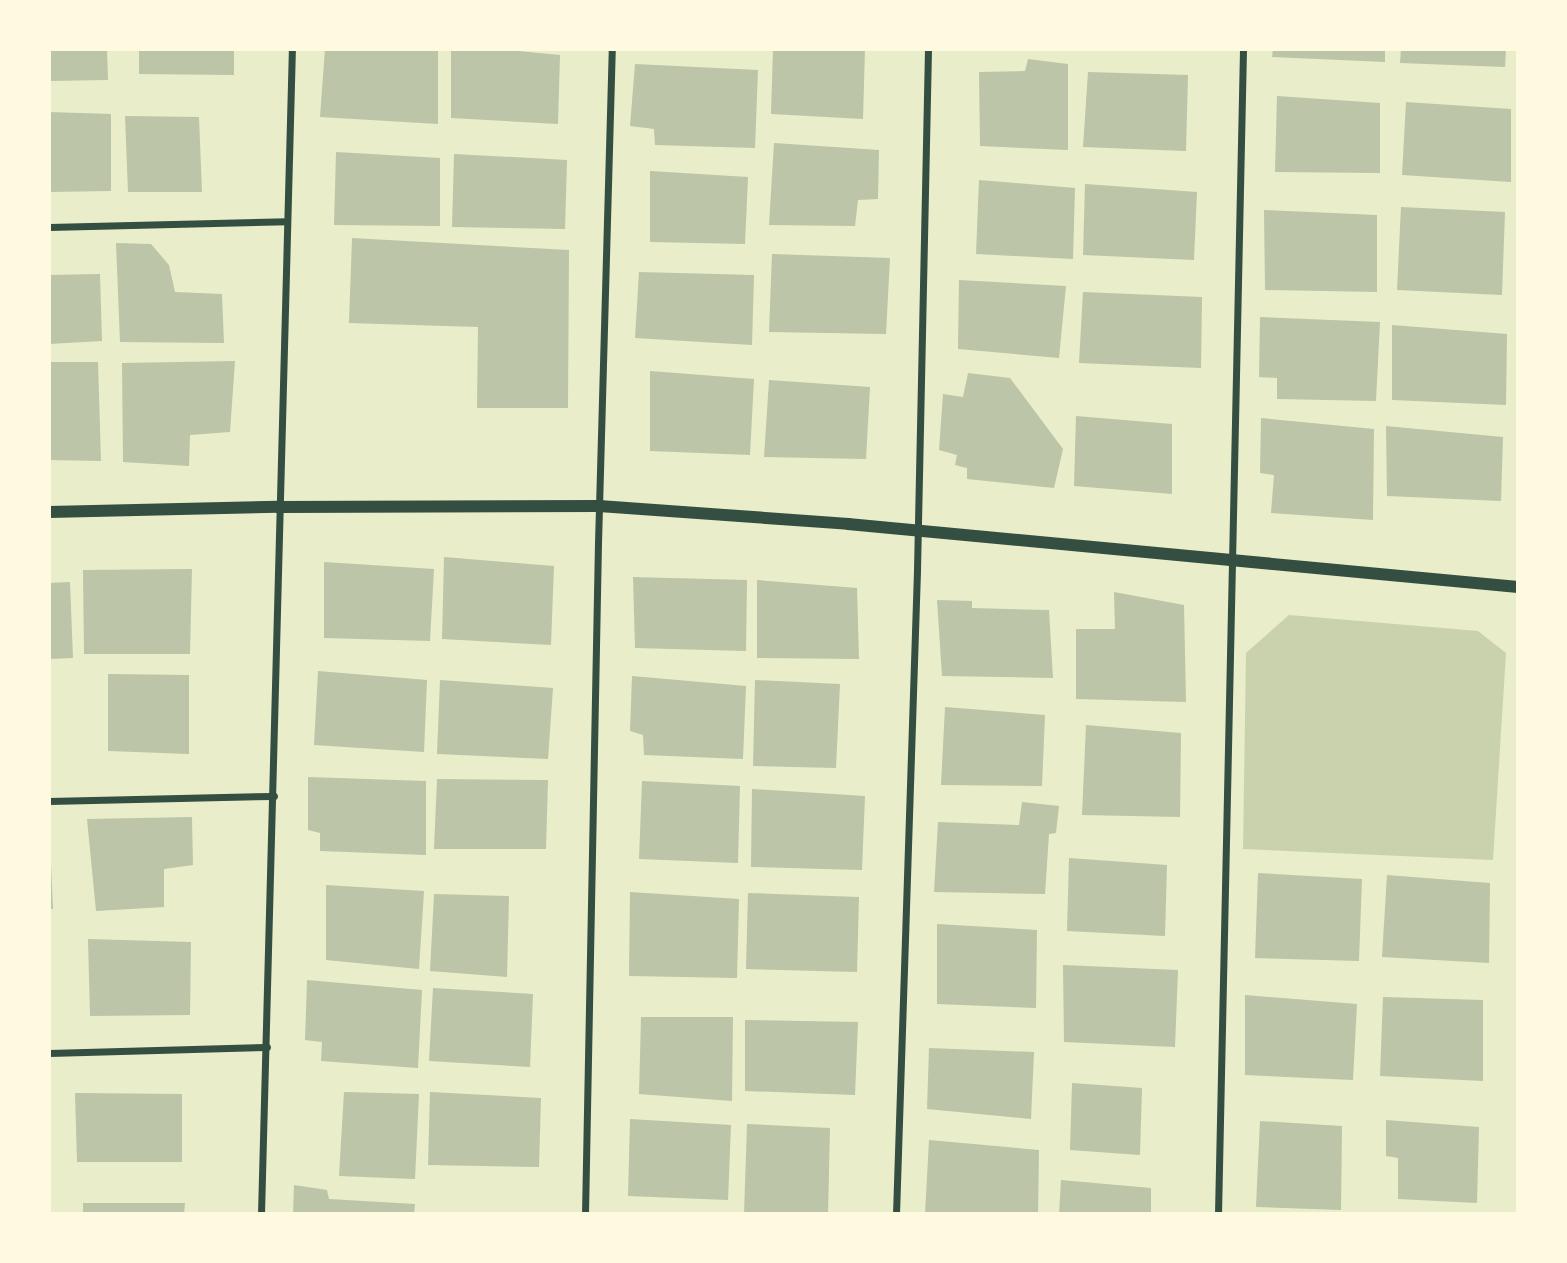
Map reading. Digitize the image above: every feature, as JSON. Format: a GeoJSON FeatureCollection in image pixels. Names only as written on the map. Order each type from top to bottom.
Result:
{"type":"FeatureCollection","features":[{"type":"Feature","properties":{"kind":"street"},"geometry":{"type":"LineString","coordinates":[[261,1214],[292,49]]}},
{"type":"Feature","properties":{"kind":"street"},"geometry":{"type":"LineString","coordinates":[[585,1214],[599,506],[612,49]]}},
{"type":"Feature","properties":{"kind":"street"},"geometry":{"type":"LineString","coordinates":[[896,1214],[917,532],[928,49]]}},
{"type":"Feature","properties":{"kind":"street"},"geometry":{"type":"LineString","coordinates":[[1218,1214],[1243,49]]}},
{"type":"Feature","properties":{"kind":"street"},"geometry":{"type":"LineString","coordinates":[[49,227],[287,221]]}},
{"type":"Feature","properties":{"kind":"street"},"geometry":{"type":"LineString","coordinates":[[49,512],[278,507],[599,506],[848,524],[1518,587]]}},
{"type":"Feature","properties":{"kind":"street"},"geometry":{"type":"LineString","coordinates":[[49,800],[274,796]]}},
{"type":"Feature","properties":{"kind":"street"},"geometry":{"type":"LineString","coordinates":[[49,1053],[267,1047]]}},
{"type":"Feature","properties":{"kind":"green space"},"geometry":{"type":"Polygon","coordinates":[[[1289,615],[1478,631],[1506,653],[1493,860],[1243,849],[1246,653],[1289,615]]]}},
{"type":"Feature","properties":{"kind":"building"},"geometry":{"type":"Polygon","coordinates":[[[49,49],[107,49],[108,80],[49,81],[49,49]]]}},
{"type":"Feature","properties":{"kind":"building"},"geometry":{"type":"Polygon","coordinates":[[[139,49],[234,49],[234,75],[139,74],[139,49]]]}},
{"type":"Feature","properties":{"kind":"building"},"geometry":{"type":"Polygon","coordinates":[[[325,49],[438,50],[438,124],[320,117],[325,49]]]}},
{"type":"Feature","properties":{"kind":"building"},"geometry":{"type":"Polygon","coordinates":[[[451,49],[498,49],[560,55],[558,124],[451,118],[451,49]]]}},
{"type":"Feature","properties":{"kind":"building"},"geometry":{"type":"Polygon","coordinates":[[[773,49],[865,49],[863,119],[771,114],[773,49]]]}},
{"type":"Feature","properties":{"kind":"building"},"geometry":{"type":"Polygon","coordinates":[[[1273,49],[1385,49],[1385,62],[1272,57],[1273,49]]]}},
{"type":"Feature","properties":{"kind":"building"},"geometry":{"type":"Polygon","coordinates":[[[1401,49],[1506,49],[1505,67],[1400,63],[1401,49]]]}},
{"type":"Feature","properties":{"kind":"building"},"geometry":{"type":"Polygon","coordinates":[[[1028,59],[1068,64],[1068,150],[980,146],[979,72],[1025,71],[1028,59]]]}},
{"type":"Feature","properties":{"kind":"building"},"geometry":{"type":"Polygon","coordinates":[[[635,64],[758,70],[755,148],[655,145],[654,129],[630,126],[635,64]]]}},
{"type":"Feature","properties":{"kind":"building"},"geometry":{"type":"Polygon","coordinates":[[[1088,72],[1188,75],[1186,151],[1083,147],[1088,72]]]}},
{"type":"Feature","properties":{"kind":"building"},"geometry":{"type":"Polygon","coordinates":[[[1277,96],[1380,103],[1380,173],[1275,172],[1277,96]]]}},
{"type":"Feature","properties":{"kind":"building"},"geometry":{"type":"Polygon","coordinates":[[[1406,102],[1511,109],[1511,182],[1402,175],[1406,102]]]}},
{"type":"Feature","properties":{"kind":"building"},"geometry":{"type":"Polygon","coordinates":[[[49,112],[111,114],[111,191],[49,192],[49,112]]]}},
{"type":"Feature","properties":{"kind":"building"},"geometry":{"type":"Polygon","coordinates":[[[125,116],[199,117],[202,192],[128,192],[125,116]]]}},
{"type":"Feature","properties":{"kind":"building"},"geometry":{"type":"Polygon","coordinates":[[[774,143],[879,150],[878,199],[858,200],[855,226],[769,225],[774,143]]]}},
{"type":"Feature","properties":{"kind":"building"},"geometry":{"type":"Polygon","coordinates":[[[336,152],[440,158],[440,226],[334,225],[336,152]]]}},
{"type":"Feature","properties":{"kind":"building"},"geometry":{"type":"Polygon","coordinates":[[[454,154],[567,160],[565,229],[452,227],[454,154]]]}},
{"type":"Feature","properties":{"kind":"building"},"geometry":{"type":"Polygon","coordinates":[[[650,171],[748,177],[745,244],[650,242],[650,171]]]}},
{"type":"Feature","properties":{"kind":"building"},"geometry":{"type":"Polygon","coordinates":[[[979,180],[1075,188],[1073,259],[976,254],[979,180]]]}},
{"type":"Feature","properties":{"kind":"building"},"geometry":{"type":"Polygon","coordinates":[[[1085,184],[1197,192],[1194,260],[1083,255],[1085,184]]]}},
{"type":"Feature","properties":{"kind":"building"},"geometry":{"type":"Polygon","coordinates":[[[1401,207],[1505,212],[1502,295],[1397,290],[1401,207]]]}},
{"type":"Feature","properties":{"kind":"building"},"geometry":{"type":"Polygon","coordinates":[[[1264,210],[1377,215],[1377,292],[1265,290],[1264,210]]]}},
{"type":"Feature","properties":{"kind":"building"},"geometry":{"type":"Polygon","coordinates":[[[352,238],[569,250],[568,408],[477,408],[478,327],[349,323],[352,238]]]}},
{"type":"Feature","properties":{"kind":"building"},"geometry":{"type":"Polygon","coordinates":[[[116,243],[151,244],[169,265],[175,292],[222,294],[224,343],[120,342],[116,243]]]}},
{"type":"Feature","properties":{"kind":"building"},"geometry":{"type":"Polygon","coordinates":[[[772,254],[890,258],[886,334],[769,332],[772,254]]]}},
{"type":"Feature","properties":{"kind":"building"},"geometry":{"type":"Polygon","coordinates":[[[639,272],[754,275],[752,345],[635,338],[639,272]]]}},
{"type":"Feature","properties":{"kind":"building"},"geometry":{"type":"Polygon","coordinates":[[[100,274],[102,341],[49,344],[49,275],[100,274]]]}},
{"type":"Feature","properties":{"kind":"building"},"geometry":{"type":"Polygon","coordinates":[[[959,280],[1066,286],[1059,358],[958,349],[959,280]]]}},
{"type":"Feature","properties":{"kind":"building"},"geometry":{"type":"Polygon","coordinates":[[[1083,292],[1202,297],[1201,368],[1079,363],[1083,292]]]}},
{"type":"Feature","properties":{"kind":"building"},"geometry":{"type":"Polygon","coordinates":[[[1260,317],[1380,322],[1376,401],[1277,399],[1277,378],[1259,377],[1260,317]]]}},
{"type":"Feature","properties":{"kind":"building"},"geometry":{"type":"Polygon","coordinates":[[[1392,325],[1507,334],[1506,405],[1392,400],[1392,325]]]}},
{"type":"Feature","properties":{"kind":"building"},"geometry":{"type":"Polygon","coordinates":[[[235,361],[230,432],[190,435],[189,466],[123,462],[122,363],[235,361]]]}},
{"type":"Feature","properties":{"kind":"building"},"geometry":{"type":"Polygon","coordinates":[[[49,362],[98,362],[101,461],[49,460],[49,362]]]}},
{"type":"Feature","properties":{"kind":"building"},"geometry":{"type":"Polygon","coordinates":[[[650,371],[754,379],[750,455],[650,451],[650,371]]]}},
{"type":"Feature","properties":{"kind":"building"},"geometry":{"type":"Polygon","coordinates":[[[968,373],[1010,378],[1063,449],[1054,488],[967,479],[967,468],[955,465],[957,455],[939,450],[943,394],[963,397],[968,373]]]}},
{"type":"Feature","properties":{"kind":"building"},"geometry":{"type":"Polygon","coordinates":[[[769,380],[870,387],[866,459],[764,457],[769,380]]]}},
{"type":"Feature","properties":{"kind":"building"},"geometry":{"type":"Polygon","coordinates":[[[1076,416],[1172,424],[1172,494],[1074,486],[1076,416]]]}},
{"type":"Feature","properties":{"kind":"building"},"geometry":{"type":"Polygon","coordinates":[[[1261,418],[1374,429],[1373,520],[1271,513],[1274,475],[1260,473],[1261,418]]]}},
{"type":"Feature","properties":{"kind":"building"},"geometry":{"type":"Polygon","coordinates":[[[1386,426],[1503,437],[1501,501],[1387,496],[1386,426]]]}},
{"type":"Feature","properties":{"kind":"building"},"geometry":{"type":"Polygon","coordinates":[[[444,557],[554,566],[551,645],[442,639],[444,557]]]}},
{"type":"Feature","properties":{"kind":"building"},"geometry":{"type":"Polygon","coordinates":[[[324,562],[434,569],[430,641],[324,638],[324,562]]]}},
{"type":"Feature","properties":{"kind":"building"},"geometry":{"type":"Polygon","coordinates":[[[192,569],[190,654],[84,654],[83,570],[192,569]]]}},
{"type":"Feature","properties":{"kind":"building"},"geometry":{"type":"Polygon","coordinates":[[[633,577],[747,580],[746,651],[635,648],[633,577]]]}},
{"type":"Feature","properties":{"kind":"building"},"geometry":{"type":"Polygon","coordinates":[[[757,580],[857,588],[859,659],[757,658],[757,580]]]}},
{"type":"Feature","properties":{"kind":"building"},"geometry":{"type":"Polygon","coordinates":[[[70,582],[73,658],[49,659],[49,583],[70,582]]]}},
{"type":"Feature","properties":{"kind":"building"},"geometry":{"type":"Polygon","coordinates":[[[1114,592],[1184,605],[1186,702],[1076,699],[1076,629],[1115,629],[1114,592]]]}},
{"type":"Feature","properties":{"kind":"building"},"geometry":{"type":"Polygon","coordinates":[[[937,600],[972,601],[972,608],[1049,610],[1053,678],[942,676],[937,600]]]}},
{"type":"Feature","properties":{"kind":"building"},"geometry":{"type":"Polygon","coordinates":[[[318,671],[427,680],[424,752],[314,745],[318,671]]]}},
{"type":"Feature","properties":{"kind":"building"},"geometry":{"type":"Polygon","coordinates":[[[108,674],[189,675],[189,754],[108,751],[108,674]]]}},
{"type":"Feature","properties":{"kind":"building"},"geometry":{"type":"Polygon","coordinates":[[[632,676],[746,686],[743,759],[644,755],[643,735],[630,731],[632,676]]]}},
{"type":"Feature","properties":{"kind":"building"},"geometry":{"type":"Polygon","coordinates":[[[440,680],[553,688],[548,759],[437,754],[440,680]]]}},
{"type":"Feature","properties":{"kind":"building"},"geometry":{"type":"Polygon","coordinates":[[[755,680],[840,684],[836,768],[753,766],[755,680]]]}},
{"type":"Feature","properties":{"kind":"building"},"geometry":{"type":"Polygon","coordinates":[[[945,707],[1045,715],[1042,786],[941,785],[945,707]]]}},
{"type":"Feature","properties":{"kind":"building"},"geometry":{"type":"Polygon","coordinates":[[[1086,725],[1181,733],[1180,817],[1082,815],[1086,725]]]}},
{"type":"Feature","properties":{"kind":"building"},"geometry":{"type":"Polygon","coordinates":[[[308,777],[426,781],[426,855],[320,851],[320,833],[308,830],[308,777]]]}},
{"type":"Feature","properties":{"kind":"building"},"geometry":{"type":"Polygon","coordinates":[[[437,779],[548,780],[546,849],[434,849],[437,779]]]}},
{"type":"Feature","properties":{"kind":"building"},"geometry":{"type":"Polygon","coordinates":[[[642,781],[740,786],[738,863],[639,859],[642,781]]]}},
{"type":"Feature","properties":{"kind":"building"},"geometry":{"type":"Polygon","coordinates":[[[752,789],[865,796],[862,870],[751,867],[752,789]]]}},
{"type":"Feature","properties":{"kind":"building"},"geometry":{"type":"Polygon","coordinates":[[[1022,802],[1059,806],[1056,833],[1049,834],[1045,894],[934,892],[938,822],[1019,825],[1022,802]]]}},
{"type":"Feature","properties":{"kind":"building"},"geometry":{"type":"Polygon","coordinates":[[[192,817],[193,865],[164,869],[164,907],[96,911],[87,819],[192,817]]]}},
{"type":"Feature","properties":{"kind":"building"},"geometry":{"type":"Polygon","coordinates":[[[1069,858],[1167,865],[1165,936],[1067,931],[1069,858]]]}},
{"type":"Feature","properties":{"kind":"building"},"geometry":{"type":"Polygon","coordinates":[[[51,865],[53,909],[49,909],[51,865]]]}},
{"type":"Feature","properties":{"kind":"building"},"geometry":{"type":"Polygon","coordinates":[[[1258,873],[1362,879],[1359,961],[1255,958],[1258,873]]]}},
{"type":"Feature","properties":{"kind":"building"},"geometry":{"type":"Polygon","coordinates":[[[1387,875],[1490,883],[1489,963],[1382,957],[1387,875]]]}},
{"type":"Feature","properties":{"kind":"building"},"geometry":{"type":"Polygon","coordinates":[[[326,885],[424,891],[419,969],[326,960],[326,885]]]}},
{"type":"Feature","properties":{"kind":"building"},"geometry":{"type":"Polygon","coordinates":[[[630,892],[739,899],[737,978],[629,976],[630,892]]]}},
{"type":"Feature","properties":{"kind":"building"},"geometry":{"type":"Polygon","coordinates":[[[748,893],[859,897],[857,972],[746,969],[748,893]]]}},
{"type":"Feature","properties":{"kind":"building"},"geometry":{"type":"Polygon","coordinates":[[[434,894],[509,896],[507,977],[430,971],[434,894]]]}},
{"type":"Feature","properties":{"kind":"building"},"geometry":{"type":"Polygon","coordinates":[[[937,924],[1037,930],[1036,1008],[937,1004],[937,924]]]}},
{"type":"Feature","properties":{"kind":"building"},"geometry":{"type":"Polygon","coordinates":[[[88,939],[191,942],[190,1015],[90,1016],[88,939]]]}},
{"type":"Feature","properties":{"kind":"building"},"geometry":{"type":"Polygon","coordinates":[[[1063,965],[1178,970],[1175,1047],[1064,1042],[1063,965]]]}},
{"type":"Feature","properties":{"kind":"building"},"geometry":{"type":"Polygon","coordinates":[[[307,980],[422,990],[418,1068],[321,1061],[322,1042],[305,1040],[307,980]]]}},
{"type":"Feature","properties":{"kind":"building"},"geometry":{"type":"Polygon","coordinates":[[[433,988],[533,994],[530,1067],[429,1061],[433,988]]]}},
{"type":"Feature","properties":{"kind":"building"},"geometry":{"type":"Polygon","coordinates":[[[1245,995],[1357,1004],[1353,1080],[1245,1075],[1245,995]]]}},
{"type":"Feature","properties":{"kind":"building"},"geometry":{"type":"Polygon","coordinates":[[[1383,997],[1483,1000],[1483,1081],[1380,1076],[1383,997]]]}},
{"type":"Feature","properties":{"kind":"building"},"geometry":{"type":"Polygon","coordinates":[[[641,1017],[733,1017],[732,1101],[639,1094],[641,1017]]]}},
{"type":"Feature","properties":{"kind":"building"},"geometry":{"type":"Polygon","coordinates":[[[745,1020],[858,1022],[855,1095],[745,1091],[745,1020]]]}},
{"type":"Feature","properties":{"kind":"building"},"geometry":{"type":"Polygon","coordinates":[[[929,1048],[1034,1052],[1031,1119],[927,1109],[929,1048]]]}},
{"type":"Feature","properties":{"kind":"building"},"geometry":{"type":"Polygon","coordinates":[[[1072,1083],[1142,1088],[1140,1155],[1070,1150],[1072,1083]]]}},
{"type":"Feature","properties":{"kind":"building"},"geometry":{"type":"Polygon","coordinates":[[[344,1092],[419,1094],[415,1179],[339,1176],[344,1092]]]}},
{"type":"Feature","properties":{"kind":"building"},"geometry":{"type":"Polygon","coordinates":[[[430,1092],[541,1098],[539,1167],[428,1165],[430,1092]]]}},
{"type":"Feature","properties":{"kind":"building"},"geometry":{"type":"Polygon","coordinates":[[[75,1093],[182,1094],[182,1162],[77,1162],[75,1093]]]}},
{"type":"Feature","properties":{"kind":"building"},"geometry":{"type":"Polygon","coordinates":[[[630,1119],[731,1125],[728,1200],[628,1196],[630,1119]]]}},
{"type":"Feature","properties":{"kind":"building"},"geometry":{"type":"Polygon","coordinates":[[[1386,1120],[1479,1127],[1477,1203],[1398,1199],[1398,1158],[1386,1156],[1386,1120]]]}},
{"type":"Feature","properties":{"kind":"building"},"geometry":{"type":"Polygon","coordinates":[[[1260,1121],[1342,1126],[1341,1210],[1256,1207],[1260,1121]]]}},
{"type":"Feature","properties":{"kind":"building"},"geometry":{"type":"Polygon","coordinates":[[[747,1124],[830,1128],[828,1214],[744,1214],[747,1124]]]}},
{"type":"Feature","properties":{"kind":"building"},"geometry":{"type":"Polygon","coordinates":[[[929,1140],[1039,1150],[1038,1214],[925,1214],[929,1140]]]}},
{"type":"Feature","properties":{"kind":"building"},"geometry":{"type":"Polygon","coordinates":[[[1061,1180],[1151,1188],[1151,1214],[1059,1214],[1061,1180]]]}},
{"type":"Feature","properties":{"kind":"building"},"geometry":{"type":"Polygon","coordinates":[[[294,1185],[327,1190],[329,1199],[415,1204],[414,1214],[293,1214],[294,1185]]]}},
{"type":"Feature","properties":{"kind":"building"},"geometry":{"type":"Polygon","coordinates":[[[83,1203],[185,1203],[184,1214],[83,1214],[83,1203]]]}}]}
